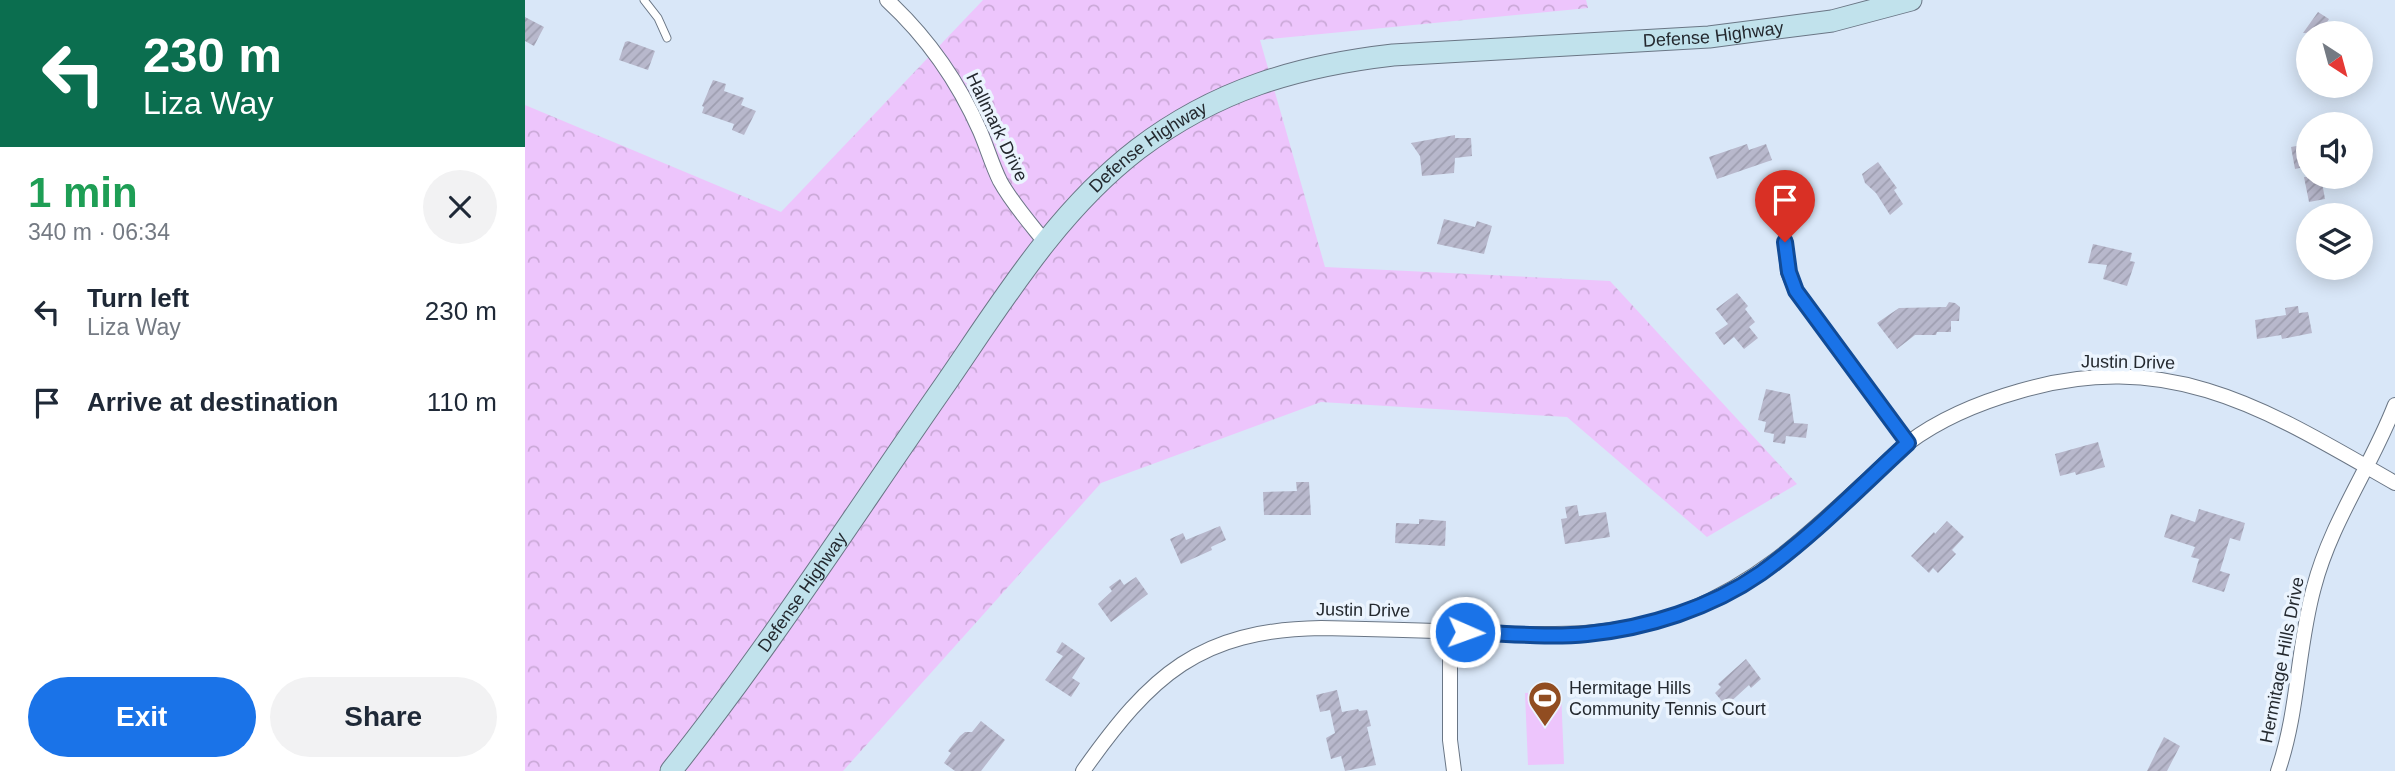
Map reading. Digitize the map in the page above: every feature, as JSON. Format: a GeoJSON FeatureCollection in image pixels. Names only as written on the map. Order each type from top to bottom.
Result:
{"type":"FeatureCollection","features":[{"type":"Feature","properties":{"kind":"main road","name":"Defense Highway"},"geometry":{"type":"LineString","coordinates":[[671,771],[734,689],[1060,222],[1097,183],[1166,130],[1229,95],[1300,70],[1345,61],[1393,55],[1709,37],[1769,31],[1832,21],[1911,0]]}},
{"type":"Feature","properties":{"kind":"street","name":"Hallmark Drive"},"geometry":{"type":"LineString","coordinates":[[887,0],[933,48],[979,129],[999,179],[1045,242]]}},
{"type":"Feature","properties":{"kind":"street"},"geometry":{"type":"LineString","coordinates":[[1785,242],[1789,272],[1796,291],[1908,443]]}},
{"type":"Feature","properties":{"kind":"street","name":"Justin Drive"},"geometry":{"type":"LineString","coordinates":[[1083,771],[1109,735],[1162,677],[1215,646],[1248,636],[1283,629],[1585,634],[1653,622],[1687,611],[1759,575],[1790,551],[1908,443],[1965,411],[2004,395],[2042,384],[2088,377],[2153,378],[2192,385],[2269,412],[2395,483]]}},
{"type":"Feature","properties":{"kind":"street","name":"Hermitage Hills Drive"},"geometry":{"type":"LineString","coordinates":[[2278,771],[2291,730],[2301,647],[2315,584],[2330,540],[2381,442],[2395,405]]}},
{"type":"Feature","properties":{"kind":"street"},"geometry":{"type":"LineString","coordinates":[[1450,632],[1450,740],[1454,771]]}},
{"type":"Feature","properties":{"kind":"lane"},"geometry":{"type":"LineString","coordinates":[[644,0],[667,38]]}},
{"type":"Feature","properties":{"kind":"green space"},"geometry":{"type":"Polygon","coordinates":[[[983,0],[1586,0],[1588,8],[1260,40],[1325,267],[1610,281],[1797,484],[1707,537],[1567,417],[1321,402],[1101,483],[843,771],[525,771],[525,105],[781,212],[983,0]]]}},
{"type":"Feature","properties":{"kind":"green space","name":"Hermitage Hills Community Tennis Court"},"geometry":{"type":"Polygon","coordinates":[[[1561,691],[1564,764],[1528,765],[1525,693],[1561,691]]]}},
{"type":"Feature","properties":{"kind":"building"},"geometry":{"type":"Polygon","coordinates":[[[2318,12],[2329,19],[2328,21],[2312,21],[2318,12]]]}},
{"type":"Feature","properties":{"kind":"building"},"geometry":{"type":"Polygon","coordinates":[[[525,17],[544,27],[534,46],[525,41],[525,17]]]}},
{"type":"Feature","properties":{"kind":"building"},"geometry":{"type":"Polygon","coordinates":[[[625,42],[655,51],[648,70],[619,60],[625,42]]]}},
{"type":"Feature","properties":{"kind":"building"},"geometry":{"type":"Polygon","coordinates":[[[713,80],[726,84],[724,91],[744,98],[741,105],[756,111],[744,135],[732,130],[734,124],[702,113],[702,106],[713,80]]]}},
{"type":"Feature","properties":{"kind":"building"},"geometry":{"type":"Polygon","coordinates":[[[1455,135],[1455,138],[1471,138],[1472,156],[1455,158],[1454,173],[1422,176],[1420,156],[1411,143],[1455,135]]]}},
{"type":"Feature","properties":{"kind":"building"},"geometry":{"type":"Polygon","coordinates":[[[1747,144],[1749,150],[1766,144],[1772,160],[1717,179],[1709,157],[1747,144]]]}},
{"type":"Feature","properties":{"kind":"building"},"geometry":{"type":"Polygon","coordinates":[[[2296,146],[2295,169],[2291,147],[2296,146]]]}},
{"type":"Feature","properties":{"kind":"building"},"geometry":{"type":"Polygon","coordinates":[[[1878,162],[1897,188],[1894,190],[1903,204],[1890,215],[1876,193],[1865,183],[1862,174],[1878,162]]]}},
{"type":"Feature","properties":{"kind":"building"},"geometry":{"type":"Polygon","coordinates":[[[2306,189],[2323,189],[2325,199],[2309,202],[2306,189]]]}},
{"type":"Feature","properties":{"kind":"building"},"geometry":{"type":"Polygon","coordinates":[[[1444,219],[1475,227],[1477,221],[1492,226],[1484,254],[1437,244],[1444,219]]]}},
{"type":"Feature","properties":{"kind":"building"},"geometry":{"type":"Polygon","coordinates":[[[2093,244],[2132,253],[2130,261],[2135,262],[2127,286],[2103,279],[2107,265],[2088,263],[2093,244]]]}},
{"type":"Feature","properties":{"kind":"building"},"geometry":{"type":"Polygon","coordinates":[[[1737,293],[1748,306],[1745,309],[1755,322],[1749,327],[1758,338],[1744,349],[1734,337],[1724,345],[1715,333],[1728,324],[1716,309],[1737,293]]]}},
{"type":"Feature","properties":{"kind":"building"},"geometry":{"type":"Polygon","coordinates":[[[1949,302],[1960,307],[1959,321],[1951,321],[1951,332],[1915,335],[1897,349],[1877,323],[1899,308],[1946,307],[1949,302]]]}},
{"type":"Feature","properties":{"kind":"building"},"geometry":{"type":"Polygon","coordinates":[[[2298,306],[2299,313],[2308,312],[2312,333],[2282,339],[2281,335],[2257,339],[2255,320],[2286,315],[2285,308],[2298,306]]]}},
{"type":"Feature","properties":{"kind":"building"},"geometry":{"type":"Polygon","coordinates":[[[1766,389],[1790,394],[1794,423],[1808,424],[1806,438],[1786,436],[1785,444],[1773,442],[1774,434],[1764,432],[1766,422],[1758,420],[1766,389]]]}},
{"type":"Feature","properties":{"kind":"building"},"geometry":{"type":"Polygon","coordinates":[[[2098,442],[2105,467],[2076,475],[2075,472],[2060,476],[2055,454],[2098,442]]]}},
{"type":"Feature","properties":{"kind":"building"},"geometry":{"type":"Polygon","coordinates":[[[1296,482],[1309,482],[1311,515],[1264,515],[1263,492],[1297,491],[1296,482]]]}},
{"type":"Feature","properties":{"kind":"building"},"geometry":{"type":"Polygon","coordinates":[[[1577,505],[1579,516],[1606,512],[1610,537],[1565,544],[1561,519],[1567,518],[1565,507],[1577,505]]]}},
{"type":"Feature","properties":{"kind":"building"},"geometry":{"type":"Polygon","coordinates":[[[2199,509],[2245,523],[2240,541],[2230,538],[2220,571],[2230,574],[2224,592],[2192,582],[2199,559],[2191,557],[2195,547],[2164,537],[2171,514],[2195,522],[2199,509]]]}},
{"type":"Feature","properties":{"kind":"building"},"geometry":{"type":"Polygon","coordinates":[[[1419,519],[1446,521],[1445,546],[1395,543],[1396,523],[1419,524],[1419,519]]]}},
{"type":"Feature","properties":{"kind":"building"},"geometry":{"type":"Polygon","coordinates":[[[1947,521],[1964,537],[1952,550],[1956,554],[1938,573],[1933,568],[1929,573],[1911,556],[1947,521]]]}},
{"type":"Feature","properties":{"kind":"building"},"geometry":{"type":"Polygon","coordinates":[[[1220,526],[1226,540],[1211,547],[1212,550],[1181,564],[1170,539],[1183,533],[1186,540],[1220,526]]]}},
{"type":"Feature","properties":{"kind":"building"},"geometry":{"type":"Polygon","coordinates":[[[1136,577],[1148,594],[1111,622],[1098,604],[1112,591],[1109,587],[1120,579],[1124,585],[1136,577]]]}},
{"type":"Feature","properties":{"kind":"building"},"geometry":{"type":"Polygon","coordinates":[[[1062,642],[1085,658],[1072,678],[1080,683],[1071,697],[1045,680],[1063,656],[1056,652],[1062,642]]]}},
{"type":"Feature","properties":{"kind":"building"},"geometry":{"type":"Polygon","coordinates":[[[1746,659],[1761,679],[1751,688],[1749,685],[1726,706],[1715,693],[1721,687],[1718,684],[1746,659]]]}},
{"type":"Feature","properties":{"kind":"building"},"geometry":{"type":"Polygon","coordinates":[[[1337,690],[1342,712],[1367,710],[1371,726],[1367,727],[1376,765],[1345,771],[1341,756],[1331,759],[1326,738],[1335,733],[1330,710],[1320,712],[1316,695],[1337,690]]]}},
{"type":"Feature","properties":{"kind":"building"},"geometry":{"type":"Polygon","coordinates":[[[981,721],[1005,740],[981,771],[955,771],[944,763],[951,753],[948,751],[960,736],[965,732],[972,732],[981,721]]]}},
{"type":"Feature","properties":{"kind":"building"},"geometry":{"type":"Polygon","coordinates":[[[2164,737],[2180,746],[2167,771],[2147,771],[2164,737]]]}},
{"type":"Feature","properties":{"kind":"place","name":"Hermitage Hills Community Tennis Court"},"geometry":{"type":"Point","coordinates":[1545,728]}},
{"type":"Feature","properties":{"kind":"route"},"geometry":{"type":"LineString","coordinates":[[1465,632],[1585,634],[1653,622],[1687,611],[1759,575],[1790,551],[1908,443],[1796,291],[1789,272],[1785,242]]}}]}
